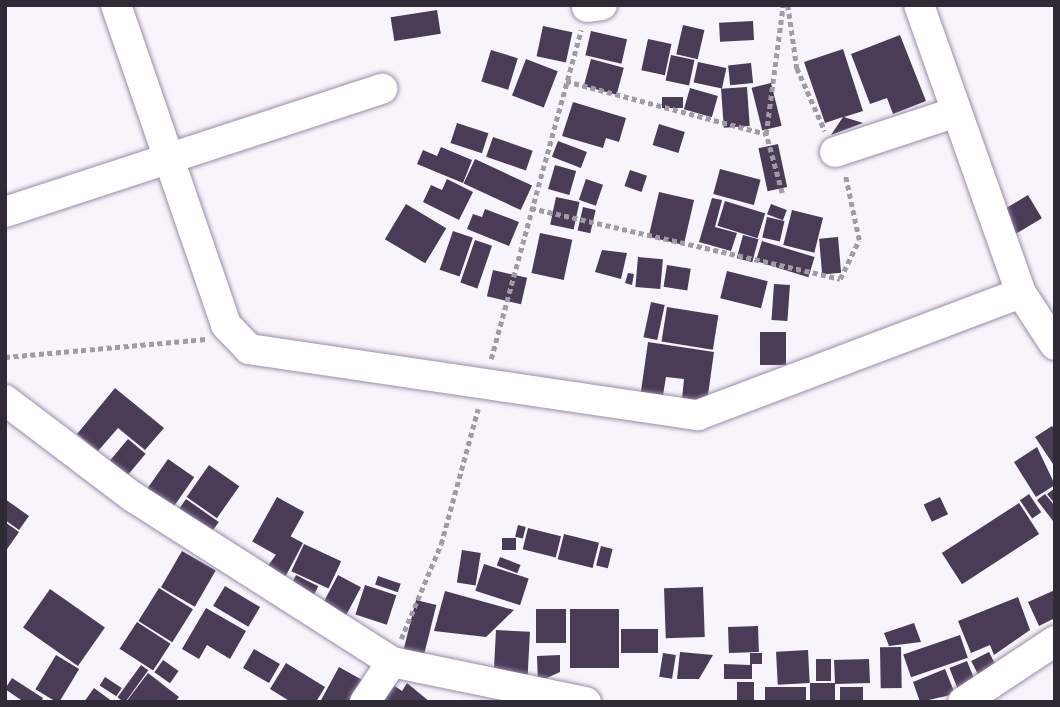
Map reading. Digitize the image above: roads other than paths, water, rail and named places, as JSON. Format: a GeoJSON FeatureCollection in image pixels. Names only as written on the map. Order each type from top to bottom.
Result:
{"type":"FeatureCollection","features":[{"type":"Feature","properties":{"kind":"street"},"geometry":{"type":"LineString","coordinates":[[116,5],[226,325],[249,349],[484,387],[698,415],[1021,293]]}},
{"type":"Feature","properties":{"kind":"street"},"geometry":{"type":"LineString","coordinates":[[919,5],[1021,293],[1055,345]]}},
{"type":"Feature","properties":{"kind":"street"},"geometry":{"type":"LineString","coordinates":[[5,212],[382,89]]}},
{"type":"Feature","properties":{"kind":"street"},"geometry":{"type":"LineString","coordinates":[[835,152],[957,112]]}},
{"type":"Feature","properties":{"kind":"street"},"geometry":{"type":"LineString","coordinates":[[5,400],[132,496],[391,662],[586,702]]}},
{"type":"Feature","properties":{"kind":"street"},"geometry":{"type":"LineString","coordinates":[[963,702],[1055,641]]}},
{"type":"Feature","properties":{"kind":"street"},"geometry":{"type":"LineString","coordinates":[[365,702],[391,662]]}}]}
